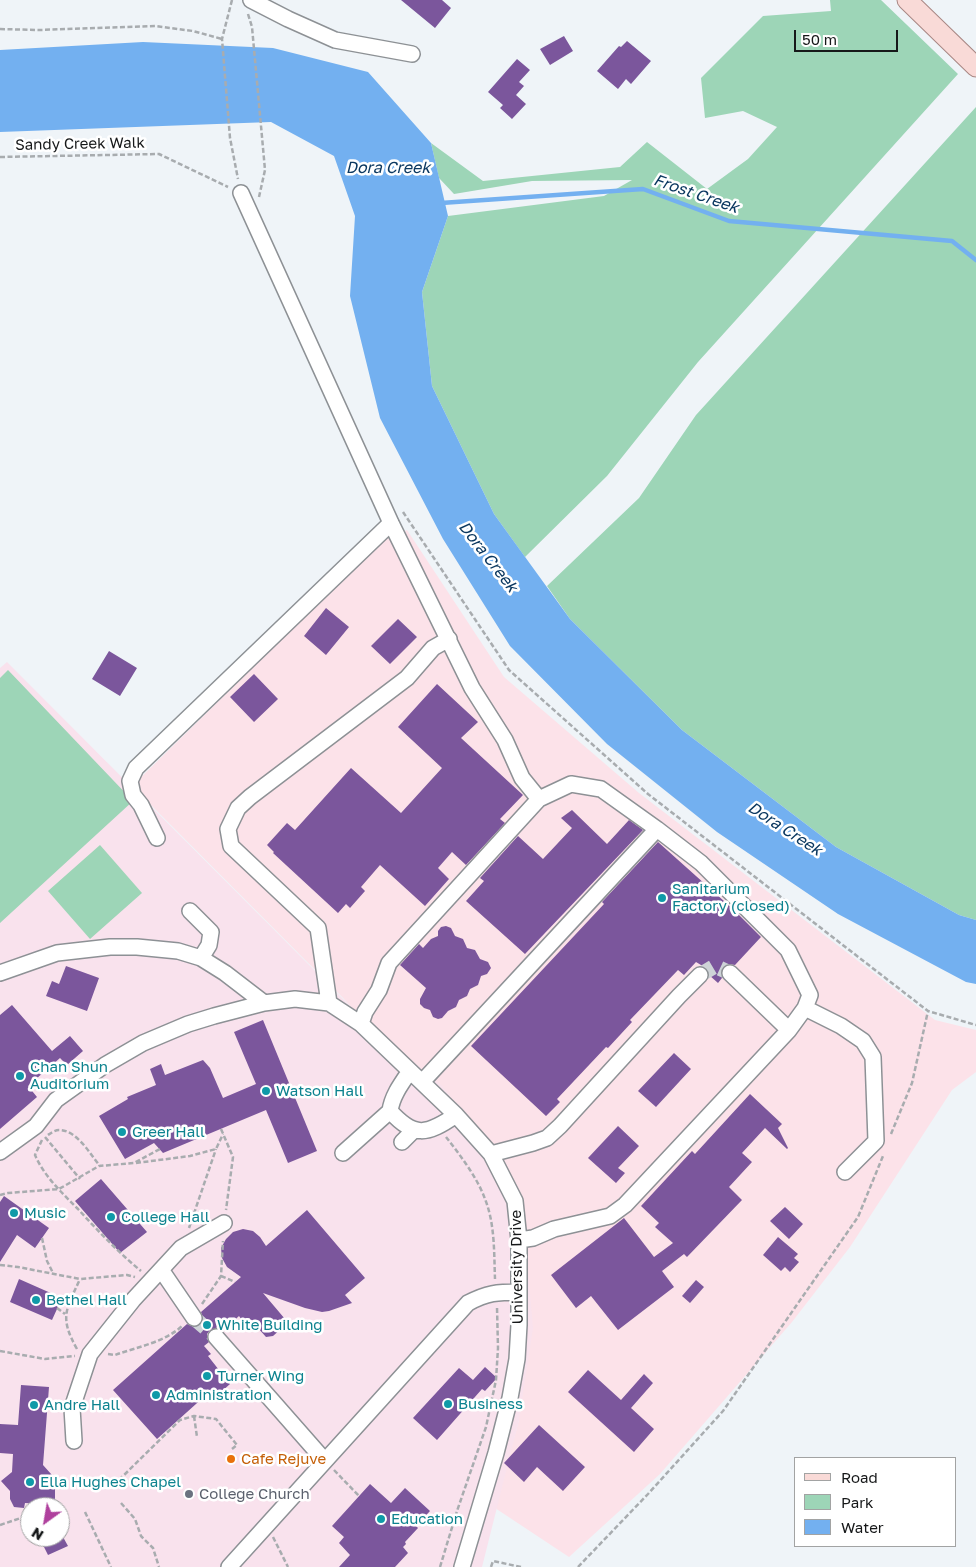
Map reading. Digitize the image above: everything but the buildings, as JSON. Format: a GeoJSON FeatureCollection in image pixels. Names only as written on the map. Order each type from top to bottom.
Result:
{"type":"FeatureCollection","features":[{"type":"Feature","properties":{"kind":"main road"},"geometry":{"type":"LineString","coordinates":[[907,0],[976,67]]}},
{"type":"Feature","properties":{"kind":"street"},"geometry":{"type":"LineString","coordinates":[[250,0],[288,20],[335,40],[412,54]]}},
{"type":"Feature","properties":{"kind":"street"},"geometry":{"type":"LineString","coordinates":[[241,193],[391,523],[472,688],[505,740],[522,778],[539,799]]}},
{"type":"Feature","properties":{"kind":"street"},"geometry":{"type":"LineString","coordinates":[[157,838],[134,795],[130,781],[136,768],[391,523]]}},
{"type":"Feature","properties":{"kind":"street"},"geometry":{"type":"LineString","coordinates":[[329,1003],[318,928],[231,846],[228,829],[238,808],[250,797],[407,678],[433,648],[449,639]]}},
{"type":"Feature","properties":{"kind":"street"},"geometry":{"type":"LineString","coordinates":[[362,1024],[365,1012],[379,990],[389,963],[539,799],[572,784],[601,789],[657,829],[701,863],[788,950],[810,995],[805,1008],[790,1030],[625,1205],[610,1216],[554,1229],[533,1238],[519,1240]]}},
{"type":"Feature","properties":{"kind":"street"},"geometry":{"type":"LineString","coordinates":[[422,1082],[657,829]]}},
{"type":"Feature","properties":{"kind":"street"},"geometry":{"type":"LineString","coordinates":[[190,911],[211,932],[209,945],[201,958]]}},
{"type":"Feature","properties":{"kind":"street"},"geometry":{"type":"LineString","coordinates":[[0,973],[57,954],[110,947],[136,947],[178,951],[201,958],[225,973],[264,1003]]}},
{"type":"Feature","properties":{"kind":"street"},"geometry":{"type":"LineString","coordinates":[[730,973],[790,1030]]}},
{"type":"Feature","properties":{"kind":"street"},"geometry":{"type":"LineString","coordinates":[[491,1154],[547,1138],[678,996],[700,975]]}},
{"type":"Feature","properties":{"kind":"street","name":"University Drive"},"geometry":{"type":"LineString","coordinates":[[0,1152],[40,1131],[56,1100],[105,1065],[143,1043],[188,1024],[264,1003],[294,999],[329,1003],[362,1024],[456,1116],[491,1154],[515,1201],[519,1240],[517,1359],[510,1398],[496,1453],[462,1567]]}},
{"type":"Feature","properties":{"kind":"street"},"geometry":{"type":"LineString","coordinates":[[805,1008],[841,1026],[863,1041],[872,1057],[876,1141],[845,1172]]}},
{"type":"Feature","properties":{"kind":"street"},"geometry":{"type":"LineString","coordinates":[[343,1153],[390,1111],[391,1103],[399,1087],[410,1071]]}},
{"type":"Feature","properties":{"kind":"street"},"geometry":{"type":"LineString","coordinates":[[390,1111],[401,1124],[413,1131],[438,1128],[456,1116]]}},
{"type":"Feature","properties":{"kind":"street"},"geometry":{"type":"LineString","coordinates":[[402,1142],[413,1131]]}},
{"type":"Feature","properties":{"kind":"street"},"geometry":{"type":"LineString","coordinates":[[74,1441],[72,1408],[90,1354],[182,1247],[224,1223]]}},
{"type":"Feature","properties":{"kind":"street"},"geometry":{"type":"LineString","coordinates":[[157,1275],[194,1318]]}},
{"type":"Feature","properties":{"kind":"street"},"geometry":{"type":"LineString","coordinates":[[229,1567],[468,1303],[482,1295],[496,1292],[519,1292]]}},
{"type":"Feature","properties":{"kind":"street"},"geometry":{"type":"LineString","coordinates":[[216,1337],[325,1461]]}},
{"type":"Feature","properties":{"kind":"path"},"geometry":{"type":"LineString","coordinates":[[232,0],[222,39],[230,138],[241,193]]}},
{"type":"Feature","properties":{"kind":"path"},"geometry":{"type":"LineString","coordinates":[[0,29],[39,30],[155,26],[193,31],[222,39]]}},
{"type":"Feature","properties":{"kind":"path"},"geometry":{"type":"LineString","coordinates":[[252,27],[265,170],[254,221]]}},
{"type":"Feature","properties":{"kind":"path","name":"Sandy Creek Walk"},"geometry":{"type":"LineString","coordinates":[[0,158],[159,154],[241,193]]}},
{"type":"Feature","properties":{"kind":"path"},"geometry":{"type":"LineString","coordinates":[[380,498],[403,513],[508,670],[648,794],[928,1011],[976,1025]]}},
{"type":"Feature","properties":{"kind":"path"},"geometry":{"type":"LineString","coordinates":[[890,1137],[912,1083],[928,1011]]}},
{"type":"Feature","properties":{"kind":"path"},"geometry":{"type":"LineString","coordinates":[[438,1128],[473,1175],[486,1199],[493,1233],[498,1348],[494,1389],[486,1427],[440,1567]]}},
{"type":"Feature","properties":{"kind":"path"},"geometry":{"type":"LineString","coordinates":[[40,1131],[58,1130],[68,1132],[76,1137],[100,1166]]}},
{"type":"Feature","properties":{"kind":"path"},"geometry":{"type":"LineString","coordinates":[[40,1131],[80,1178]]}},
{"type":"Feature","properties":{"kind":"path"},"geometry":{"type":"LineString","coordinates":[[40,1131],[35,1155],[40,1167],[59,1190],[118,1251],[157,1275]]}},
{"type":"Feature","properties":{"kind":"path"},"geometry":{"type":"LineString","coordinates":[[182,1247],[223,1134]]}},
{"type":"Feature","properties":{"kind":"path"},"geometry":{"type":"LineString","coordinates":[[134,1163],[160,1149]]}},
{"type":"Feature","properties":{"kind":"path"},"geometry":{"type":"LineString","coordinates":[[0,1195],[59,1190],[100,1166],[190,1156],[216,1149]]}},
{"type":"Feature","properties":{"kind":"path"},"geometry":{"type":"LineString","coordinates":[[578,1567],[648,1494],[723,1411],[858,1218],[883,1155]]}},
{"type":"Feature","properties":{"kind":"path"},"geometry":{"type":"LineString","coordinates":[[42,1238],[47,1261],[53,1273]]}},
{"type":"Feature","properties":{"kind":"path"},"geometry":{"type":"LineString","coordinates":[[0,1265],[18,1266],[80,1279],[127,1275],[157,1275]]}},
{"type":"Feature","properties":{"kind":"path"},"geometry":{"type":"LineString","coordinates":[[221,1276],[235,1282]]}},
{"type":"Feature","properties":{"kind":"path"},"geometry":{"type":"LineString","coordinates":[[80,1279],[65,1314],[68,1334],[77,1349],[90,1354]]}},
{"type":"Feature","properties":{"kind":"path"},"geometry":{"type":"LineString","coordinates":[[57,1308],[65,1314]]}},
{"type":"Feature","properties":{"kind":"path"},"geometry":{"type":"LineString","coordinates":[[162,1338],[169,1340]]}},
{"type":"Feature","properties":{"kind":"path"},"geometry":{"type":"LineString","coordinates":[[194,1416],[197,1437]]}},
{"type":"Feature","properties":{"kind":"path"},"geometry":{"type":"LineString","coordinates":[[120,1480],[180,1420],[194,1416],[216,1419],[237,1445],[232,1449]]}},
{"type":"Feature","properties":{"kind":"path"},"geometry":{"type":"LineString","coordinates":[[325,1461],[359,1496]]}},
{"type":"Feature","properties":{"kind":"path"},"geometry":{"type":"LineString","coordinates":[[121,1503],[135,1519],[140,1536],[153,1548],[159,1567]]}},
{"type":"Feature","properties":{"kind":"path"},"geometry":{"type":"LineString","coordinates":[[85,1512],[111,1567]]}},
{"type":"Feature","properties":{"kind":"path"},"geometry":{"type":"LineString","coordinates":[[0,1525],[20,1518]]}},
{"type":"Feature","properties":{"kind":"path"},"geometry":{"type":"LineString","coordinates":[[267,1526],[288,1567]]}},
{"type":"Feature","properties":{"kind":"path"},"geometry":{"type":"LineString","coordinates":[[491,1567],[493,1562],[521,1567]]}},
{"type":"Feature","properties":{"kind":"shaded area"},"geometry":{"type":"Polygon","coordinates":[[[407,530],[504,677],[639,793],[935,1020],[976,1030],[976,1072],[952,1090],[850,1247],[792,1322],[660,1474],[569,1557],[495,1508],[519,1420],[429,1077],[357,1014],[132,786],[383,540],[407,530]]]}},
{"type":"Feature","properties":{"kind":"shaded area"},"geometry":{"type":"Polygon","coordinates":[[[7,662],[366,1022],[442,1086],[490,1145],[522,1205],[533,1328],[519,1420],[482,1567],[0,1567],[0,668],[7,662]]]}},
{"type":"Feature","properties":{"kind":"green space"},"geometry":{"type":"Polygon","coordinates":[[[830,0],[881,0],[958,74],[698,362],[607,476],[525,557],[494,514],[432,386],[422,292],[448,216],[604,196],[632,180],[532,181],[454,194],[439,178],[431,143],[483,181],[620,167],[647,142],[707,189],[748,159],[777,127],[743,111],[705,118],[701,78],[763,16],[831,11],[830,0]]]}},
{"type":"Feature","properties":{"kind":"green space"},"geometry":{"type":"Polygon","coordinates":[[[976,107],[976,920],[959,915],[836,847],[682,730],[570,619],[547,586],[639,498],[696,415],[976,107]]]}},
{"type":"Feature","properties":{"kind":"green space"},"geometry":{"type":"Polygon","coordinates":[[[8,670],[133,801],[0,923],[0,678],[8,670]]]}},
{"type":"Feature","properties":{"kind":"green space"},"geometry":{"type":"Polygon","coordinates":[[[100,845],[142,893],[90,939],[48,891],[100,845]]]}},
{"type":"Feature","properties":{"kind":"water","name":"Dora Creek"},"geometry":{"type":"Polygon","coordinates":[[[143,42],[273,48],[368,72],[431,143],[448,216],[422,292],[432,386],[494,514],[570,619],[682,730],[836,847],[959,915],[976,920],[976,984],[966,982],[838,914],[717,832],[607,744],[510,646],[443,539],[380,418],[350,296],[355,216],[334,156],[271,122],[0,132],[0,50],[143,42]]]}},
{"type":"Feature","properties":{"kind":"waterway","name":"Frost Creek"},"geometry":{"type":"LineString","coordinates":[[441,203],[643,189],[729,221],[952,241],[976,260]]}},
{"type":"Feature","properties":{"kind":"tunnel"},"geometry":{"type":"LineString","coordinates":[[700,975],[715,966],[730,973]]}},
{"type":"Feature","properties":{"kind":"tunnel"},"geometry":{"type":"LineString","coordinates":[[194,1318],[216,1337]]}},
{"type":"Feature","properties":{"kind":"place","name":"Sanitarium Factory (closed)"},"geometry":{"type":"Point","coordinates":[662,898]}},
{"type":"Feature","properties":{"kind":"place","name":"Chan Shun Auditorium"},"geometry":{"type":"Point","coordinates":[20,1076]}},
{"type":"Feature","properties":{"kind":"place","name":"Watson Hall"},"geometry":{"type":"Point","coordinates":[266,1091]}},
{"type":"Feature","properties":{"kind":"place","name":"Greer Hall"},"geometry":{"type":"Point","coordinates":[122,1132]}},
{"type":"Feature","properties":{"kind":"place","name":"Music"},"geometry":{"type":"Point","coordinates":[14,1213]}},
{"type":"Feature","properties":{"kind":"place","name":"College Hall"},"geometry":{"type":"Point","coordinates":[111,1217]}},
{"type":"Feature","properties":{"kind":"place","name":"Bethel Hall"},"geometry":{"type":"Point","coordinates":[36,1300]}},
{"type":"Feature","properties":{"kind":"place","name":"White Building"},"geometry":{"type":"Point","coordinates":[207,1325]}},
{"type":"Feature","properties":{"kind":"place","name":"Turner Wing"},"geometry":{"type":"Point","coordinates":[207,1376]}},
{"type":"Feature","properties":{"kind":"place","name":"Administration"},"geometry":{"type":"Point","coordinates":[156,1395]}},
{"type":"Feature","properties":{"kind":"place","name":"Business"},"geometry":{"type":"Point","coordinates":[448,1404]}},
{"type":"Feature","properties":{"kind":"place","name":"Andre Hall"},"geometry":{"type":"Point","coordinates":[34,1405]}},
{"type":"Feature","properties":{"kind":"place","name":"Cafe Rejuve"},"geometry":{"type":"Point","coordinates":[231,1459]}},
{"type":"Feature","properties":{"kind":"place","name":"Ella Hughes Chapel"},"geometry":{"type":"Point","coordinates":[30,1482]}},
{"type":"Feature","properties":{"kind":"place","name":"College Church"},"geometry":{"type":"Point","coordinates":[189,1494]}},
{"type":"Feature","properties":{"kind":"place","name":"Education"},"geometry":{"type":"Point","coordinates":[381,1519]}}]}
